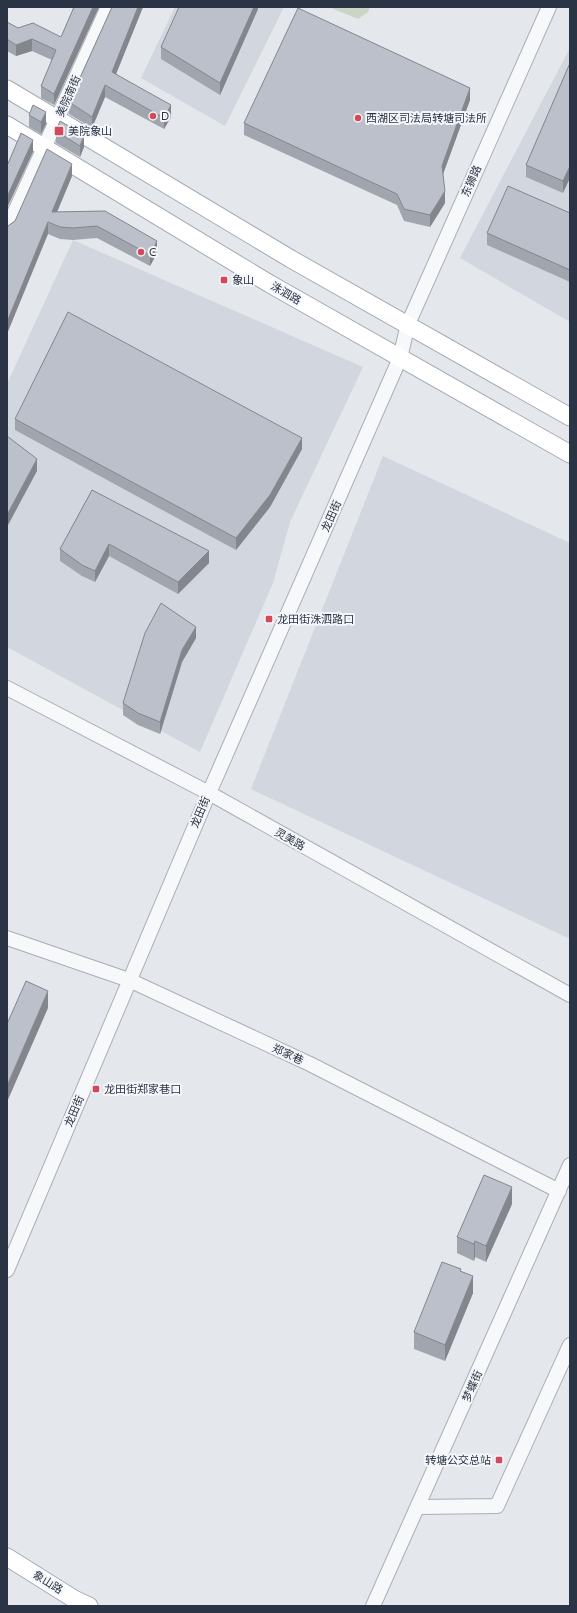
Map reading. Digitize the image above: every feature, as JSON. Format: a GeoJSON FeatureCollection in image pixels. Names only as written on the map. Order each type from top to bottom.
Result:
{"type":"FeatureCollection","features":[{"type":"Feature","properties":{"kind":"main road"},"geometry":{"type":"LineString","coordinates":[[7,89],[291,259],[570,417]]}},
{"type":"Feature","properties":{"kind":"main road","name":"洙泗路"},"geometry":{"type":"LineString","coordinates":[[7,125],[270,284],[570,454]]}},
{"type":"Feature","properties":{"kind":"main road","name":"象山路"},"geometry":{"type":"LineString","coordinates":[[7,1557],[74,1599],[89,1606]]}},
{"type":"Feature","properties":{"kind":"street","name":"美院南街"},"geometry":{"type":"LineString","coordinates":[[7,229],[58,120],[108,7]]}},
{"type":"Feature","properties":{"kind":"street","name":"东狮路"},"geometry":{"type":"LineString","coordinates":[[400,358],[408,324],[549,7]]}},
{"type":"Feature","properties":{"kind":"street","name":"龙田街"},"geometry":{"type":"LineString","coordinates":[[7,1270],[209,793],[400,358]]}},
{"type":"Feature","properties":{"kind":"street","name":"灵美路"},"geometry":{"type":"LineString","coordinates":[[7,688],[209,793],[570,995]]}},
{"type":"Feature","properties":{"kind":"street","name":"郑家巷"},"geometry":{"type":"LineString","coordinates":[[7,938],[129,980],[310,1064],[559,1191]]}},
{"type":"Feature","properties":{"kind":"street","name":"梦蝶街"},"geometry":{"type":"LineString","coordinates":[[373,1606],[570,1165]]}},
{"type":"Feature","properties":{"kind":"street"},"geometry":{"type":"LineString","coordinates":[[418,1507],[498,1506],[570,1345]]}},
{"type":"Feature","properties":{"kind":"shaded area"},"geometry":{"type":"Polygon","coordinates":[[[175,7],[284,7],[225,126],[141,78],[175,7]]]}},
{"type":"Feature","properties":{"kind":"shaded area"},"geometry":{"type":"Polygon","coordinates":[[[570,48],[570,322],[460,258],[570,48]]]}},
{"type":"Feature","properties":{"kind":"shaded area"},"geometry":{"type":"Polygon","coordinates":[[[73,240],[363,367],[290,522],[273,583],[200,752],[7,647],[7,384],[73,240]]]}},
{"type":"Feature","properties":{"kind":"shaded area"},"geometry":{"type":"Polygon","coordinates":[[[383,456],[570,543],[570,939],[251,789],[383,456]]]}},
{"type":"Feature","properties":{"kind":"green space"},"geometry":{"type":"Polygon","coordinates":[[[329,7],[370,7],[368,12],[358,19],[329,7]]]}},
{"type":"Feature","properties":{"kind":"building"},"geometry":{"type":"Polygon","coordinates":[[[74,7],[93,7],[54,94],[41,86],[56,50],[32,39],[16,45],[7,39],[7,22],[18,28],[33,23],[61,37],[74,7]]]}},
{"type":"Feature","properties":{"kind":"building"},"geometry":{"type":"Polygon","coordinates":[[[112,7],[138,7],[112,72],[171,105],[164,118],[105,85],[92,117],[69,102],[112,7]]]}},
{"type":"Feature","properties":{"kind":"building"},"geometry":{"type":"Polygon","coordinates":[[[179,7],[254,7],[220,83],[161,47],[179,7]]]}},
{"type":"Feature","properties":{"kind":"building","name":"西湖区司法局转塘司法所"},"geometry":{"type":"Polygon","coordinates":[[[298,8],[470,88],[442,166],[445,191],[430,215],[404,209],[397,194],[244,123],[298,8]]]}},
{"type":"Feature","properties":{"kind":"building"},"geometry":{"type":"Polygon","coordinates":[[[570,63],[570,166],[563,181],[526,165],[570,63]]]}},
{"type":"Feature","properties":{"kind":"building"},"geometry":{"type":"Polygon","coordinates":[[[33,105],[46,112],[41,122],[29,115],[33,105]]]}},
{"type":"Feature","properties":{"kind":"building"},"geometry":{"type":"Polygon","coordinates":[[[60,121],[84,135],[80,146],[56,131],[60,121]]]}},
{"type":"Feature","properties":{"kind":"building"},"geometry":{"type":"Polygon","coordinates":[[[21,133],[33,140],[7,197],[7,166],[21,133]]]}},
{"type":"Feature","properties":{"kind":"building"},"geometry":{"type":"Polygon","coordinates":[[[47,149],[72,164],[52,212],[105,211],[157,241],[150,255],[97,226],[73,228],[60,227],[48,222],[7,322],[7,225],[8,226],[15,221],[47,149]]]}},
{"type":"Feature","properties":{"kind":"building"},"geometry":{"type":"Polygon","coordinates":[[[508,186],[570,213],[570,270],[487,233],[508,186]]]}},
{"type":"Feature","properties":{"kind":"building"},"geometry":{"type":"Polygon","coordinates":[[[68,312],[302,438],[270,495],[236,538],[15,419],[68,312]]]}},
{"type":"Feature","properties":{"kind":"building"},"geometry":{"type":"Polygon","coordinates":[[[7,436],[37,459],[7,515],[7,436]]]}},
{"type":"Feature","properties":{"kind":"building"},"geometry":{"type":"Polygon","coordinates":[[[92,490],[209,551],[178,582],[109,544],[95,571],[82,565],[60,549],[92,490]]]}},
{"type":"Feature","properties":{"kind":"building"},"geometry":{"type":"Polygon","coordinates":[[[161,603],[196,627],[182,650],[160,722],[138,713],[123,703],[145,633],[161,603]]]}},
{"type":"Feature","properties":{"kind":"building"},"geometry":{"type":"Polygon","coordinates":[[[26,981],[48,991],[7,1086],[7,1024],[26,981]]]}},
{"type":"Feature","properties":{"kind":"building"},"geometry":{"type":"Polygon","coordinates":[[[484,1175],[512,1187],[486,1246],[475,1241],[474,1244],[457,1237],[484,1175]]]}},
{"type":"Feature","properties":{"kind":"building"},"geometry":{"type":"Polygon","coordinates":[[[442,1262],[461,1269],[460,1271],[473,1276],[445,1345],[414,1332],[442,1262]]]}},
{"type":"Feature","properties":{"kind":"place","name":"D"},"geometry":{"type":"Point","coordinates":[153,116]}},
{"type":"Feature","properties":{"kind":"place","name":"西湖区司法局转塘司法所"},"geometry":{"type":"Point","coordinates":[358,118]}},
{"type":"Feature","properties":{"kind":"place","name":"美院象山"},"geometry":{"type":"Point","coordinates":[59,131]}},
{"type":"Feature","properties":{"kind":"place","name":"C"},"geometry":{"type":"Point","coordinates":[141,252]}},
{"type":"Feature","properties":{"kind":"place","name":"象山"},"geometry":{"type":"Point","coordinates":[224,280]}},
{"type":"Feature","properties":{"kind":"place","name":"龙田街洙泗路口"},"geometry":{"type":"Point","coordinates":[269,619]}},
{"type":"Feature","properties":{"kind":"place","name":"龙田街郑家巷口"},"geometry":{"type":"Point","coordinates":[96,1089]}},
{"type":"Feature","properties":{"kind":"place","name":"转塘公交总站"},"geometry":{"type":"Point","coordinates":[499,1460]}}]}
